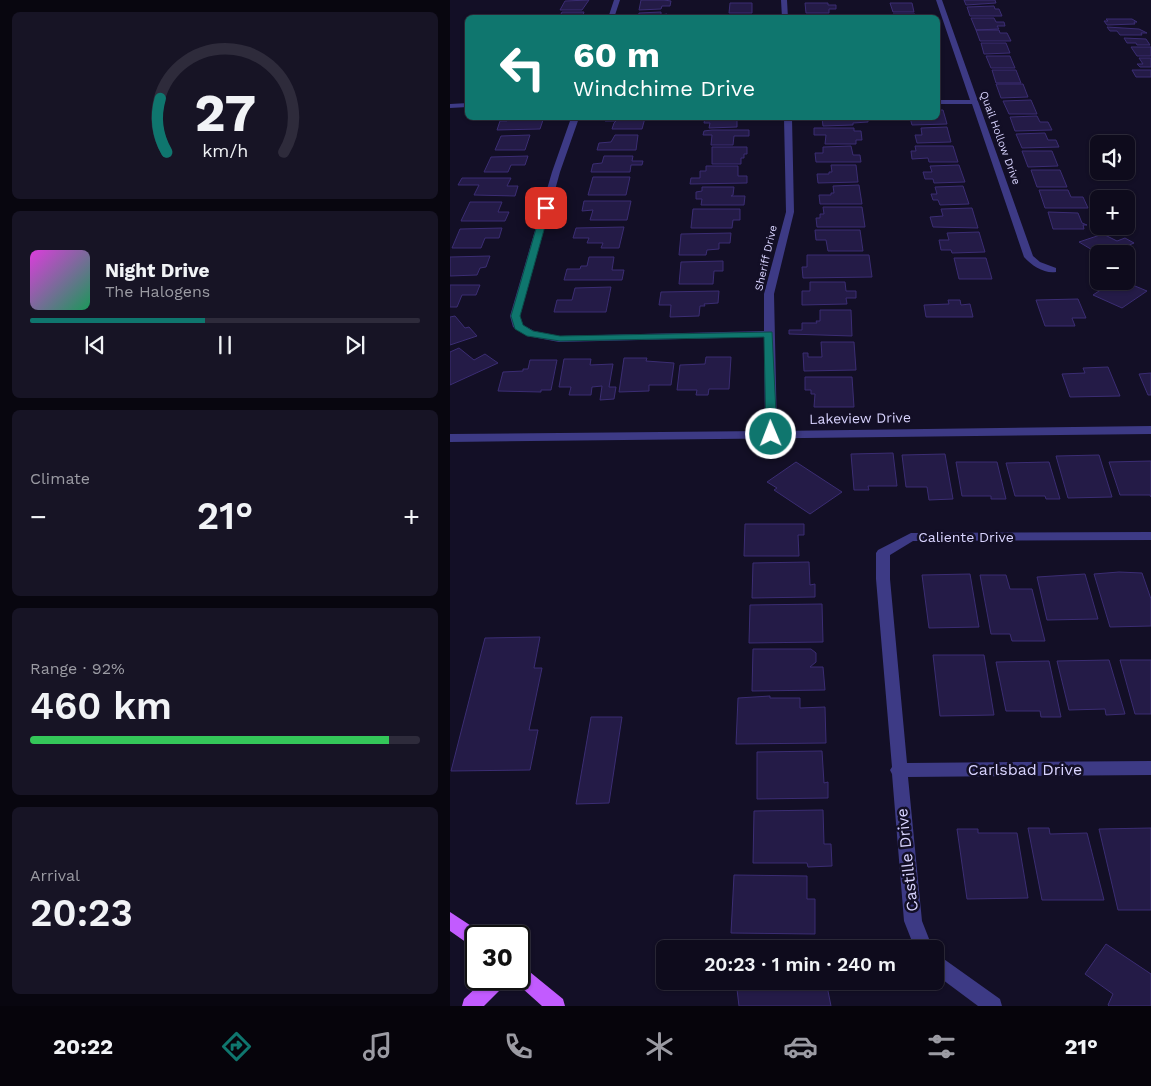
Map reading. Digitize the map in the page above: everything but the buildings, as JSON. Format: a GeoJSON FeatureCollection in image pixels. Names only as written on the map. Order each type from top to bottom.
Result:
{"type":"FeatureCollection","features":[{"type":"Feature","properties":{"kind":"main road"},"geometry":{"type":"LineString","coordinates":[[450,920],[465,931]]}},
{"type":"Feature","properties":{"kind":"main road"},"geometry":{"type":"LineString","coordinates":[[530,984],[556,1006]]}},
{"type":"Feature","properties":{"kind":"main road"},"geometry":{"type":"LineString","coordinates":[[471,1006],[487,990]]}},
{"type":"Feature","properties":{"kind":"street"},"geometry":{"type":"LineString","coordinates":[[613,15],[617,0]]}},
{"type":"Feature","properties":{"kind":"street"},"geometry":{"type":"LineString","coordinates":[[784,0],[785,15]]}},
{"type":"Feature","properties":{"kind":"street","name":"Quail Hollow Drive"},"geometry":{"type":"LineString","coordinates":[[939,0],[1029,257],[1037,264],[1054,270]]}},
{"type":"Feature","properties":{"kind":"street"},"geometry":{"type":"LineString","coordinates":[[940,102],[975,102]]}},
{"type":"Feature","properties":{"kind":"street"},"geometry":{"type":"LineString","coordinates":[[450,106],[465,105]]}},
{"type":"Feature","properties":{"kind":"street"},"geometry":{"type":"LineString","coordinates":[[574,120],[556,172],[515,316],[518,327],[531,334],[560,338],[769,334]]}},
{"type":"Feature","properties":{"kind":"street","name":"Sheriff Drive"},"geometry":{"type":"LineString","coordinates":[[771,434],[769,294],[790,212],[788,120]]}},
{"type":"Feature","properties":{"kind":"street","name":"Lakeview Drive"},"geometry":{"type":"LineString","coordinates":[[450,438],[1151,430]]}},
{"type":"Feature","properties":{"kind":"street","name":"Caliente Drive"},"geometry":{"type":"LineString","coordinates":[[898,770],[882,553],[911,537],[1151,536]]}},
{"type":"Feature","properties":{"kind":"street","name":"Carlsbad Drive"},"geometry":{"type":"LineString","coordinates":[[898,770],[1151,768]]}},
{"type":"Feature","properties":{"kind":"street","name":"Castille Drive"},"geometry":{"type":"LineString","coordinates":[[898,770],[913,922],[920,940]]}},
{"type":"Feature","properties":{"kind":"street"},"geometry":{"type":"LineString","coordinates":[[944,971],[993,1006]]}},
{"type":"Feature","properties":{"kind":"route"},"geometry":{"type":"LineString","coordinates":[[546,208],[515,316],[518,327],[531,334],[560,338],[769,334],[771,434]]}}]}
